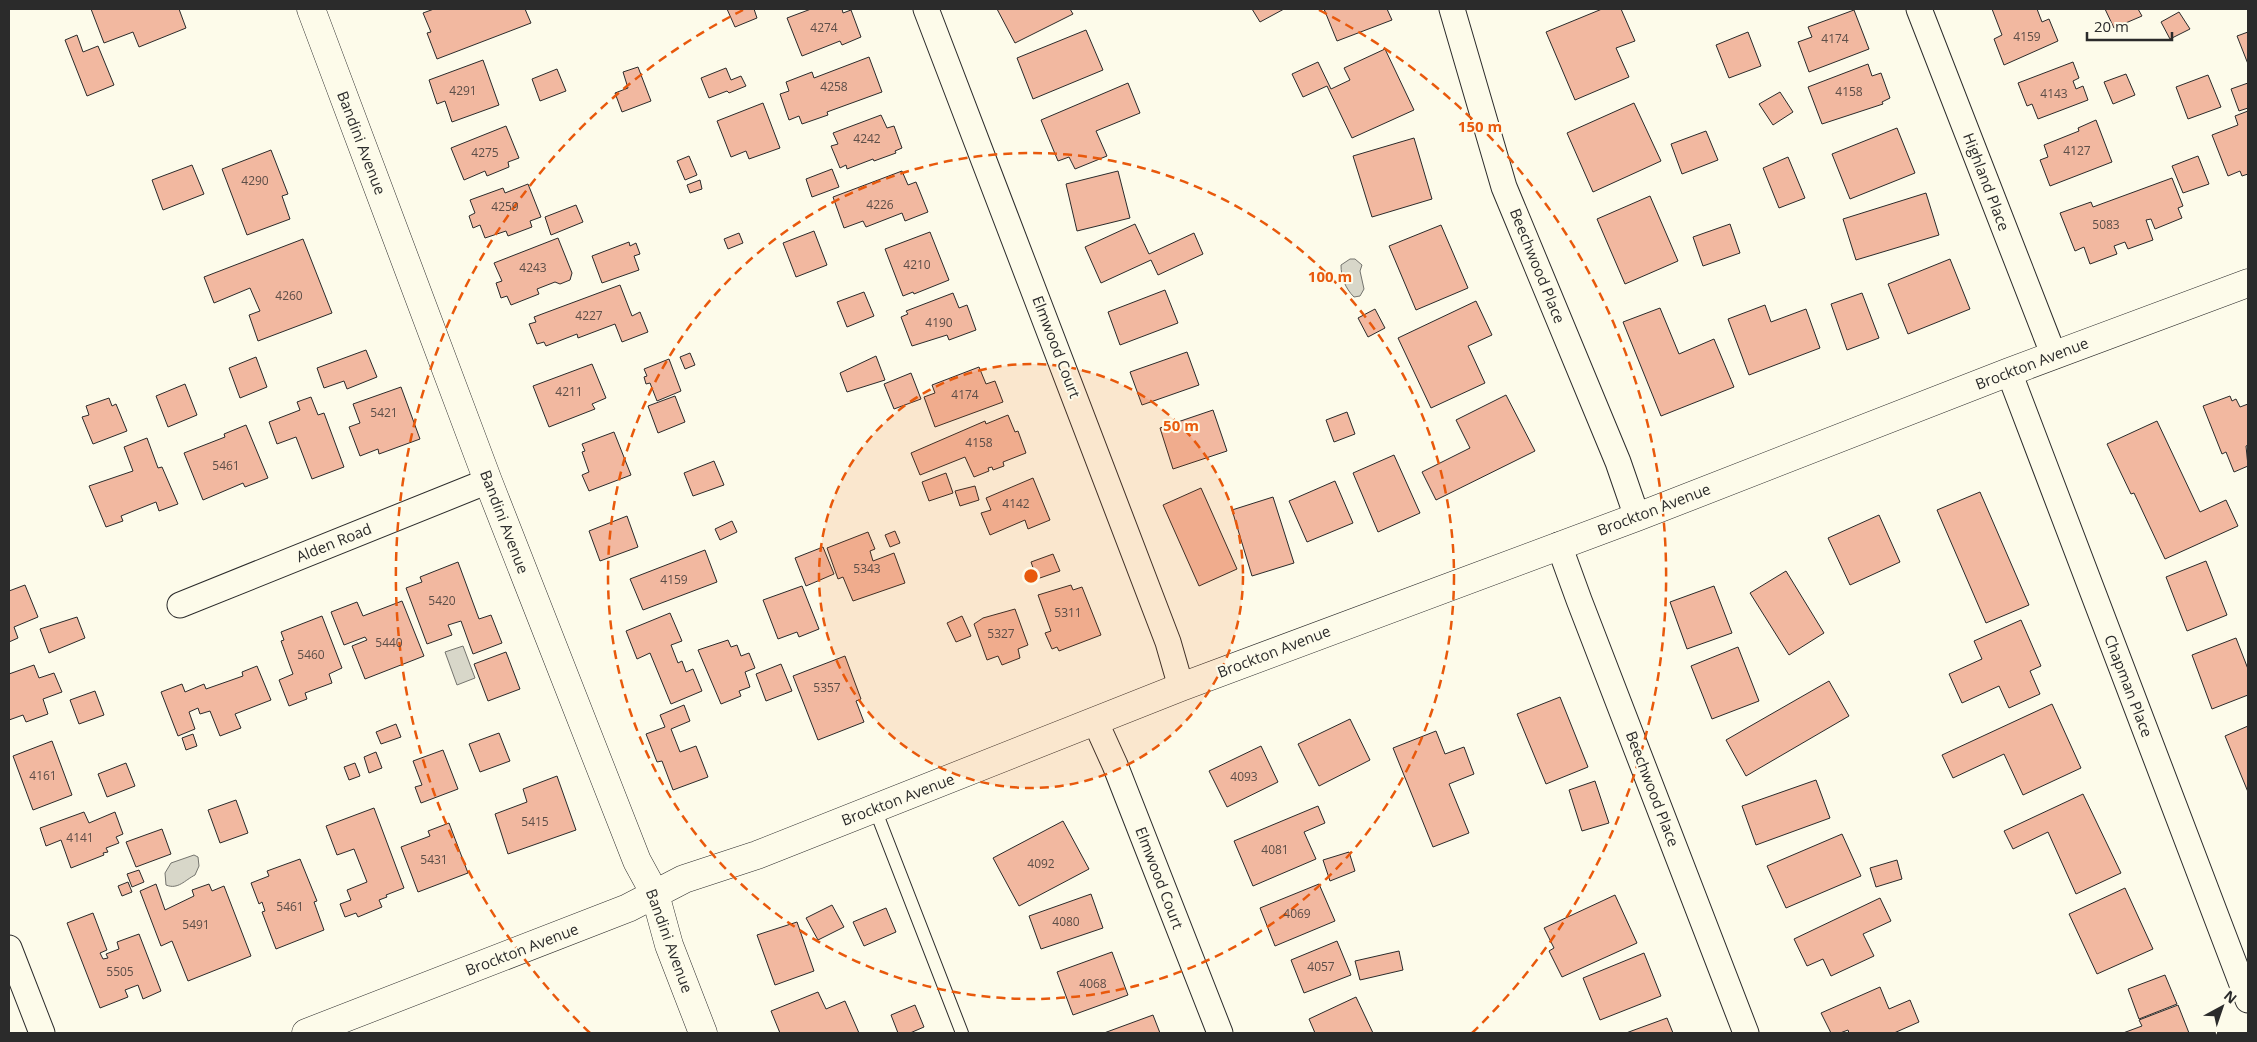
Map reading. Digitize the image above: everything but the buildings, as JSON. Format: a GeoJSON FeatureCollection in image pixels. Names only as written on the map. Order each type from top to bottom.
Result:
{"type":"FeatureCollection","features":[{"type":"Feature","properties":{"kind":"main road","name":"Bandini Avenue"},"geometry":{"type":"LineString","coordinates":[[311,9],[488,481],[637,862],[655,894],[670,945],[703,1033]]}},
{"type":"Feature","properties":{"kind":"main road","name":"Brockton Avenue"},"geometry":{"type":"LineString","coordinates":[[306,1033],[628,908],[684,879],[757,856],[1096,723],[1181,687],[1637,517],[2009,372],[2248,283]]}},
{"type":"Feature","properties":{"kind":"street","name":"Elmwood Court"},"geometry":{"type":"LineString","coordinates":[[926,9],[1168,642],[1181,687]]}},
{"type":"Feature","properties":{"kind":"street","name":"Beechwood Place"},"geometry":{"type":"LineString","coordinates":[[1452,9],[1504,186],[1618,462],[1637,517]]}},
{"type":"Feature","properties":{"kind":"street","name":"Highland Place"},"geometry":{"type":"LineString","coordinates":[[1920,9],[2054,356]]}},
{"type":"Feature","properties":{"kind":"street","name":"Chapman Place"},"geometry":{"type":"LineString","coordinates":[[2009,372],[2248,1000]]}},
{"type":"Feature","properties":{"kind":"street","name":"Alden Road"},"geometry":{"type":"LineString","coordinates":[[180,605],[488,481]]}},
{"type":"Feature","properties":{"kind":"street","name":"Beechwood Place"},"geometry":{"type":"LineString","coordinates":[[1560,545],[1579,600],[1746,1033]]}},
{"type":"Feature","properties":{"kind":"street","name":"Elmwood Court"},"geometry":{"type":"LineString","coordinates":[[1096,723],[1115,764],[1220,1033]]}},
{"type":"Feature","properties":{"kind":"street"},"geometry":{"type":"LineString","coordinates":[[9,948],[42,1033]]}},
{"type":"Feature","properties":{"kind":"lane"},"geometry":{"type":"LineString","coordinates":[[875,809],[962,1033]]}},
{"type":"Feature","properties":{"kind":"shaded area"},"geometry":{"type":"Polygon","coordinates":[[[1350,259],[1355,259],[1362,265],[1360,271],[1364,289],[1360,296],[1354,297],[1348,290],[1343,278],[1341,265],[1350,259]]]}},
{"type":"Feature","properties":{"kind":"shaded area"},"geometry":{"type":"Polygon","coordinates":[[[463,646],[475,678],[457,685],[445,652],[463,646]]]}},
{"type":"Feature","properties":{"kind":"shaded area"},"geometry":{"type":"Polygon","coordinates":[[[194,855],[198,857],[199,866],[195,875],[181,884],[174,886],[166,885],[165,873],[171,863],[194,855]]]}}]}
